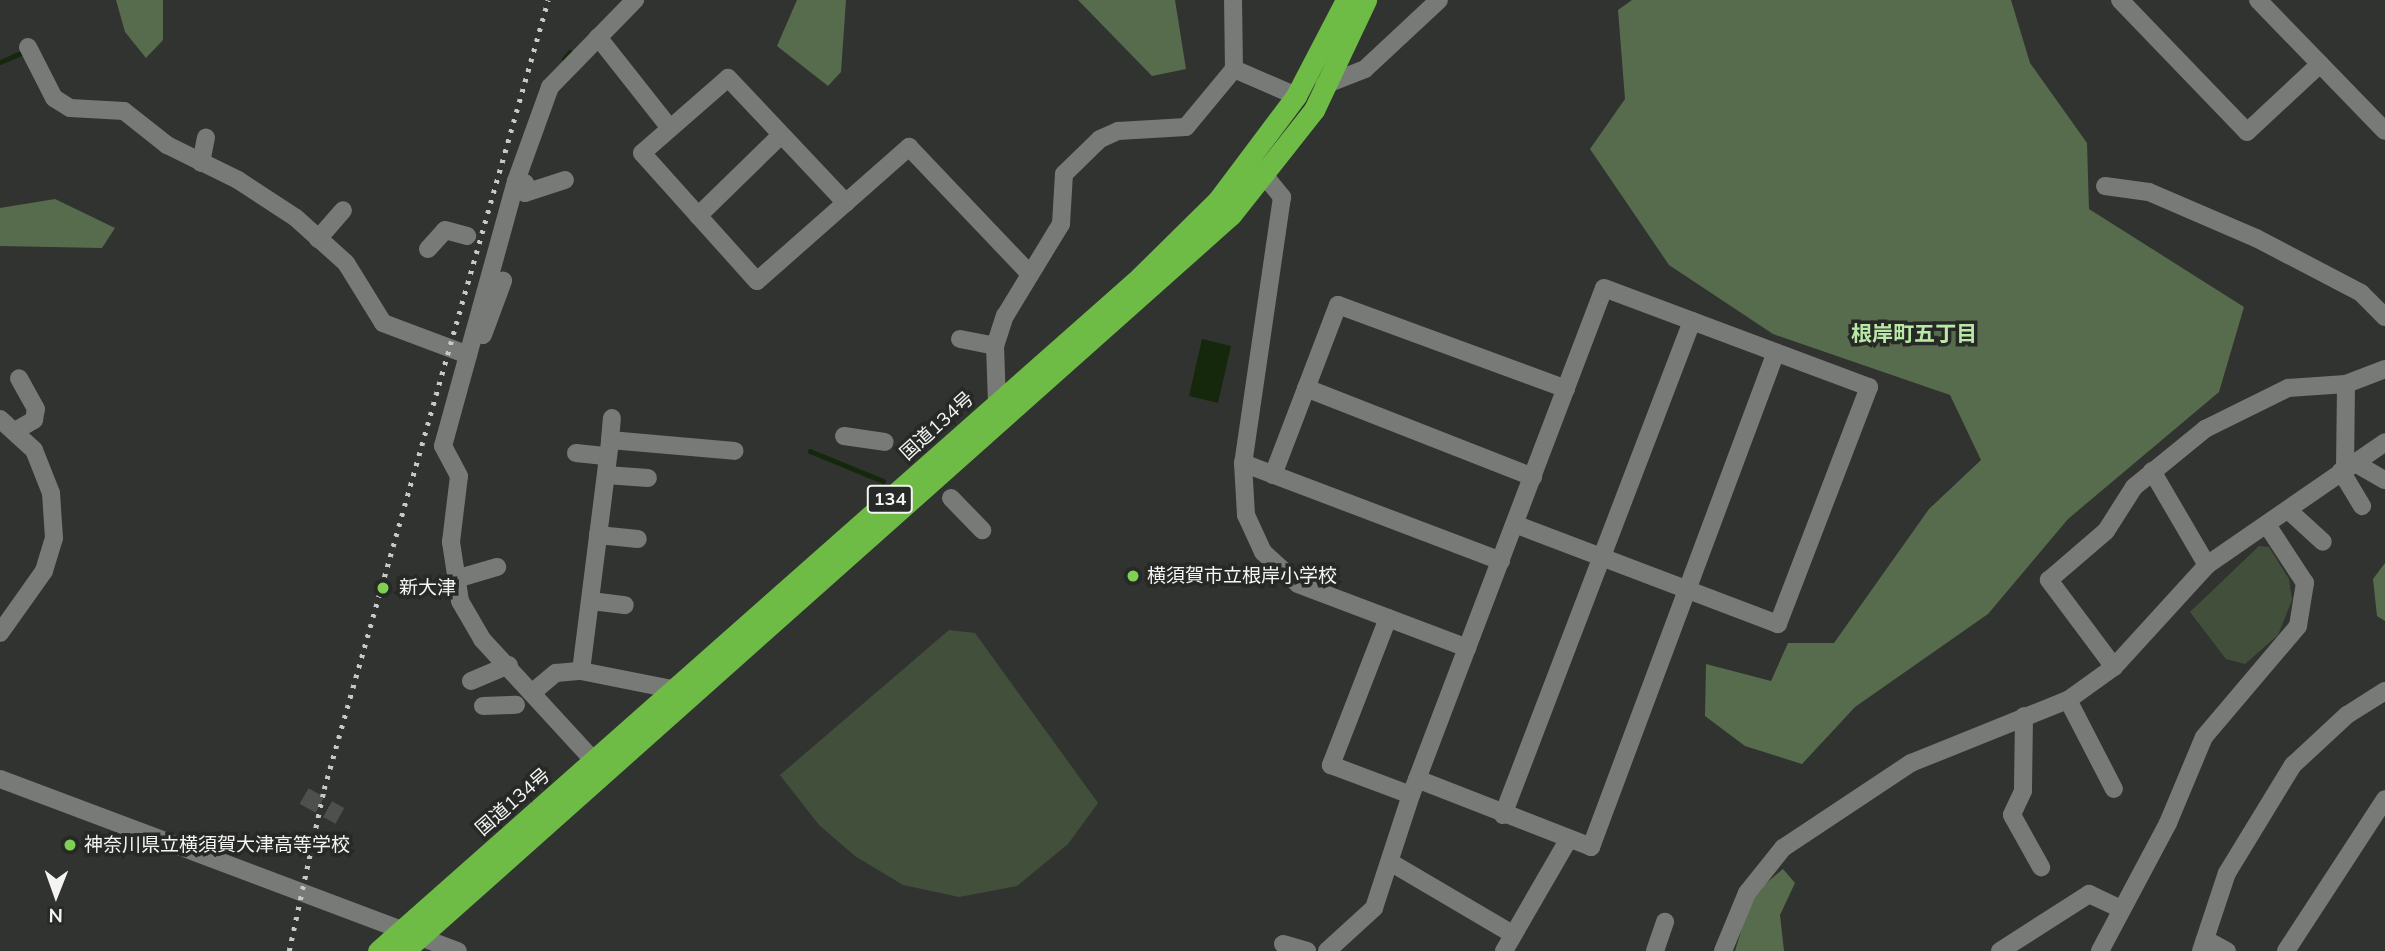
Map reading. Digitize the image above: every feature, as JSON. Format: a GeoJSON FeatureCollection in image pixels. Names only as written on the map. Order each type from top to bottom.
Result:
{"type":"FeatureCollection","features":[{"type":"Feature","properties":{"kind":"highway","name":"国道134号"},"geometry":{"type":"LineString","coordinates":[[407,941],[672,690],[1140,277],[1260,167],[1346,0]]}},
{"type":"Feature","properties":{"kind":"highway","name":"国道134号"},"geometry":{"type":"LineString","coordinates":[[378,951],[407,941],[1153,290],[1260,167],[1324,85],[1366,0]]}},
{"type":"Feature","properties":{"kind":"street"},"geometry":{"type":"LineString","coordinates":[[594,761],[509,665],[482,639],[456,579],[451,542],[459,475],[443,446],[516,181],[550,88],[635,0]]}},
{"type":"Feature","properties":{"kind":"street"},"geometry":{"type":"LineString","coordinates":[[997,403],[995,346],[1030,274],[1061,224],[1064,174],[1100,139],[1118,131],[1186,127],[1234,69],[1233,0]]}},
{"type":"Feature","properties":{"kind":"street"},"geometry":{"type":"LineString","coordinates":[[1324,85],[1365,69],[1439,0]]}},
{"type":"Feature","properties":{"kind":"street"},"geometry":{"type":"LineString","coordinates":[[2119,0],[2247,132],[2320,64]]}},
{"type":"Feature","properties":{"kind":"street"},"geometry":{"type":"LineString","coordinates":[[2258,0],[2385,131]]}},
{"type":"Feature","properties":{"kind":"street"},"geometry":{"type":"LineString","coordinates":[[598,37],[669,127]]}},
{"type":"Feature","properties":{"kind":"street"},"geometry":{"type":"LineString","coordinates":[[29,47],[54,97],[70,108],[124,111],[201,163],[237,180],[318,239],[346,263],[383,323],[467,357],[475,356],[503,281]]}},
{"type":"Feature","properties":{"kind":"street"},"geometry":{"type":"LineString","coordinates":[[1234,69],[1296,96]]}},
{"type":"Feature","properties":{"kind":"street"},"geometry":{"type":"LineString","coordinates":[[846,203],[728,78],[642,153],[757,281],[846,203],[909,147],[1030,274]]}},
{"type":"Feature","properties":{"kind":"street"},"geometry":{"type":"LineString","coordinates":[[698,216],[781,135]]}},
{"type":"Feature","properties":{"kind":"street"},"geometry":{"type":"LineString","coordinates":[[201,163],[206,137]]}},
{"type":"Feature","properties":{"kind":"street"},"geometry":{"type":"LineString","coordinates":[[1260,167],[1282,197],[1243,463],[1246,515],[1263,552],[1298,584],[1467,648]]}},
{"type":"Feature","properties":{"kind":"street"},"geometry":{"type":"LineString","coordinates":[[516,181],[525,183],[525,192],[565,180]]}},
{"type":"Feature","properties":{"kind":"street"},"geometry":{"type":"LineString","coordinates":[[2105,186],[2149,192],[2256,237],[2361,293],[2385,317]]}},
{"type":"Feature","properties":{"kind":"street"},"geometry":{"type":"LineString","coordinates":[[318,239],[343,211]]}},
{"type":"Feature","properties":{"kind":"street"},"geometry":{"type":"LineString","coordinates":[[428,249],[445,230],[467,236]]}},
{"type":"Feature","properties":{"kind":"street"},"geometry":{"type":"LineString","coordinates":[[1327,951],[1374,908],[1414,787],[1517,525],[1604,288],[1869,387],[1778,624],[1517,525]]}},
{"type":"Feature","properties":{"kind":"street"},"geometry":{"type":"LineString","coordinates":[[1273,475],[1338,305],[1566,389]]}},
{"type":"Feature","properties":{"kind":"street"},"geometry":{"type":"LineString","coordinates":[[1503,815],[1605,559],[1692,321]]}},
{"type":"Feature","properties":{"kind":"street"},"geometry":{"type":"LineString","coordinates":[[960,339],[995,346]]}},
{"type":"Feature","properties":{"kind":"street"},"geometry":{"type":"LineString","coordinates":[[1388,618],[1331,765],[1503,815],[1568,841],[1591,847],[1690,591],[1776,352]]}},
{"type":"Feature","properties":{"kind":"street"},"geometry":{"type":"LineString","coordinates":[[2114,667],[2049,580],[2106,531],[2152,471],[2240,408],[2288,388],[2346,384],[2385,369]]}},
{"type":"Feature","properties":{"kind":"street"},"geometry":{"type":"LineString","coordinates":[[15,431],[34,420],[36,409],[19,378]]}},
{"type":"Feature","properties":{"kind":"street"},"geometry":{"type":"LineString","coordinates":[[2346,384],[2347,467],[2362,506]]}},
{"type":"Feature","properties":{"kind":"street"},"geometry":{"type":"LineString","coordinates":[[1306,388],[1533,477]]}},
{"type":"Feature","properties":{"kind":"street"},"geometry":{"type":"LineString","coordinates":[[581,671],[612,418]]}},
{"type":"Feature","properties":{"kind":"street"},"geometry":{"type":"LineString","coordinates":[[0,419],[34,450],[51,493],[54,538],[44,571],[0,633]]}},
{"type":"Feature","properties":{"kind":"street"},"geometry":{"type":"LineString","coordinates":[[844,436],[885,442]]}},
{"type":"Feature","properties":{"kind":"street"},"geometry":{"type":"LineString","coordinates":[[1723,951],[1747,893],[1783,848],[1911,763],[2067,700],[2114,667],[2207,565],[2385,442]]}},
{"type":"Feature","properties":{"kind":"street"},"geometry":{"type":"LineString","coordinates":[[576,453],[608,448],[736,451]]}},
{"type":"Feature","properties":{"kind":"street"},"geometry":{"type":"LineString","coordinates":[[1243,463],[1501,561]]}},
{"type":"Feature","properties":{"kind":"street"},"geometry":{"type":"LineString","coordinates":[[2347,467],[2385,480]]}},
{"type":"Feature","properties":{"kind":"street"},"geometry":{"type":"LineString","coordinates":[[2152,471],[2207,565]]}},
{"type":"Feature","properties":{"kind":"street"},"geometry":{"type":"LineString","coordinates":[[606,475],[648,478]]}},
{"type":"Feature","properties":{"kind":"street"},"geometry":{"type":"LineString","coordinates":[[951,498],[982,530]]}},
{"type":"Feature","properties":{"kind":"street"},"geometry":{"type":"LineString","coordinates":[[2288,510],[2323,542]]}},
{"type":"Feature","properties":{"kind":"street"},"geometry":{"type":"LineString","coordinates":[[2100,951],[2204,737],[2298,626],[2305,583],[2267,525]]}},
{"type":"Feature","properties":{"kind":"street"},"geometry":{"type":"LineString","coordinates":[[598,536],[638,538]]}},
{"type":"Feature","properties":{"kind":"street"},"geometry":{"type":"LineString","coordinates":[[456,579],[497,567]]}},
{"type":"Feature","properties":{"kind":"street"},"geometry":{"type":"LineString","coordinates":[[591,600],[625,605]]}},
{"type":"Feature","properties":{"kind":"street"},"geometry":{"type":"LineString","coordinates":[[471,681],[509,665]]}},
{"type":"Feature","properties":{"kind":"street"},"geometry":{"type":"LineString","coordinates":[[533,692],[556,673],[581,671],[672,690]]}},
{"type":"Feature","properties":{"kind":"street"},"geometry":{"type":"LineString","coordinates":[[2227,951],[2203,945],[2227,873],[2293,765],[2347,715],[2385,691]]}},
{"type":"Feature","properties":{"kind":"street"},"geometry":{"type":"LineString","coordinates":[[2067,700],[2114,789]]}},
{"type":"Feature","properties":{"kind":"street"},"geometry":{"type":"LineString","coordinates":[[484,706],[516,705]]}},
{"type":"Feature","properties":{"kind":"street"},"geometry":{"type":"LineString","coordinates":[[2024,716],[2023,791],[2012,815],[2040,867]]}},
{"type":"Feature","properties":{"kind":"street"},"geometry":{"type":"LineString","coordinates":[[0,779],[407,941],[458,951]]}},
{"type":"Feature","properties":{"kind":"street"},"geometry":{"type":"LineString","coordinates":[[2286,951],[2385,799]]}},
{"type":"Feature","properties":{"kind":"street"},"geometry":{"type":"LineString","coordinates":[[1504,951],[1568,841]]}},
{"type":"Feature","properties":{"kind":"street"},"geometry":{"type":"LineString","coordinates":[[1390,862],[1512,934]]}},
{"type":"Feature","properties":{"kind":"street"},"geometry":{"type":"LineString","coordinates":[[2000,951],[2089,894],[2121,909]]}},
{"type":"Feature","properties":{"kind":"street"},"geometry":{"type":"LineString","coordinates":[[1655,951],[1665,922]]}},
{"type":"Feature","properties":{"kind":"street"},"geometry":{"type":"LineString","coordinates":[[1283,944],[1307,951]]}},
{"type":"Feature","properties":{"kind":"shaded area"},"geometry":{"type":"Polygon","coordinates":[[[116,0],[163,0],[163,40],[146,58],[125,32],[116,0]]]}},
{"type":"Feature","properties":{"kind":"shaded area"},"geometry":{"type":"Polygon","coordinates":[[[797,0],[846,0],[841,72],[828,86],[777,46],[797,0]]]}},
{"type":"Feature","properties":{"kind":"shaded area"},"geometry":{"type":"Polygon","coordinates":[[[1078,0],[1175,0],[1186,69],[1152,76],[1078,0]]]}},
{"type":"Feature","properties":{"kind":"shaded area"},"geometry":{"type":"Polygon","coordinates":[[[1632,0],[2011,0],[2030,63],[2087,143],[2089,209],[2244,307],[2219,392],[2068,519],[1988,614],[1855,707],[1802,764],[1745,746],[1705,716],[1706,664],[1771,681],[1788,643],[1834,643],[1929,509],[1981,460],[1950,395],[1773,334],[1669,265],[1590,149],[1625,99],[1618,10],[1632,0]]]}},
{"type":"Feature","properties":{"kind":"shaded area"},"geometry":{"type":"Polygon","coordinates":[[[55,199],[115,228],[102,248],[0,246],[0,208],[55,199]]]}},
{"type":"Feature","properties":{"kind":"shaded area"},"geometry":{"type":"Polygon","coordinates":[[[1202,339],[1231,346],[1218,403],[1189,396],[1202,339]]]}},
{"type":"Feature","properties":{"kind":"shaded area"},"geometry":{"type":"Polygon","coordinates":[[[2259,546],[2269,547],[2289,579],[2292,600],[2278,635],[2245,664],[2226,659],[2190,612],[2259,546]]]}},
{"type":"Feature","properties":{"kind":"shaded area"},"geometry":{"type":"Polygon","coordinates":[[[2385,563],[2385,621],[2377,616],[2373,579],[2385,563]]]}},
{"type":"Feature","properties":{"kind":"shaded area"},"geometry":{"type":"Polygon","coordinates":[[[949,630],[975,633],[1098,803],[1068,844],[1017,886],[959,897],[903,885],[855,856],[819,825],[780,775],[949,630]]]}},
{"type":"Feature","properties":{"kind":"shaded area"},"geometry":{"type":"Polygon","coordinates":[[[1783,869],[1795,883],[1780,915],[1784,951],[1735,951],[1752,895],[1783,869]]]}},
{"type":"Feature","properties":{"kind":"waterway"},"geometry":{"type":"LineString","coordinates":[[0,62],[24,52]]}},
{"type":"Feature","properties":{"kind":"waterway"},"geometry":{"type":"LineString","coordinates":[[564,59],[570,52]]}},
{"type":"Feature","properties":{"kind":"waterway"},"geometry":{"type":"LineString","coordinates":[[810,451],[883,481]]}},
{"type":"Feature","properties":{"kind":"tunnel"},"geometry":{"type":"LineString","coordinates":[[304,796],[340,816]]}},
{"type":"Feature","properties":{"kind":"railway"},"geometry":{"type":"LineString","coordinates":[[289,951],[324,789],[548,0]]}},
{"type":"Feature","properties":{"kind":"place","name":"横須賀市立根岸小学校"},"geometry":{"type":"Point","coordinates":[1133,576]}},
{"type":"Feature","properties":{"kind":"place","name":"新大津"},"geometry":{"type":"Point","coordinates":[383,588]}},
{"type":"Feature","properties":{"kind":"place","name":"神奈川県立横須賀大津高等学校"},"geometry":{"type":"Point","coordinates":[70,845]}},
{"type":"Feature","properties":{"kind":"district","name":"根岸町五丁目"},"geometry":{"type":"Point","coordinates":[1914,333]}}]}
